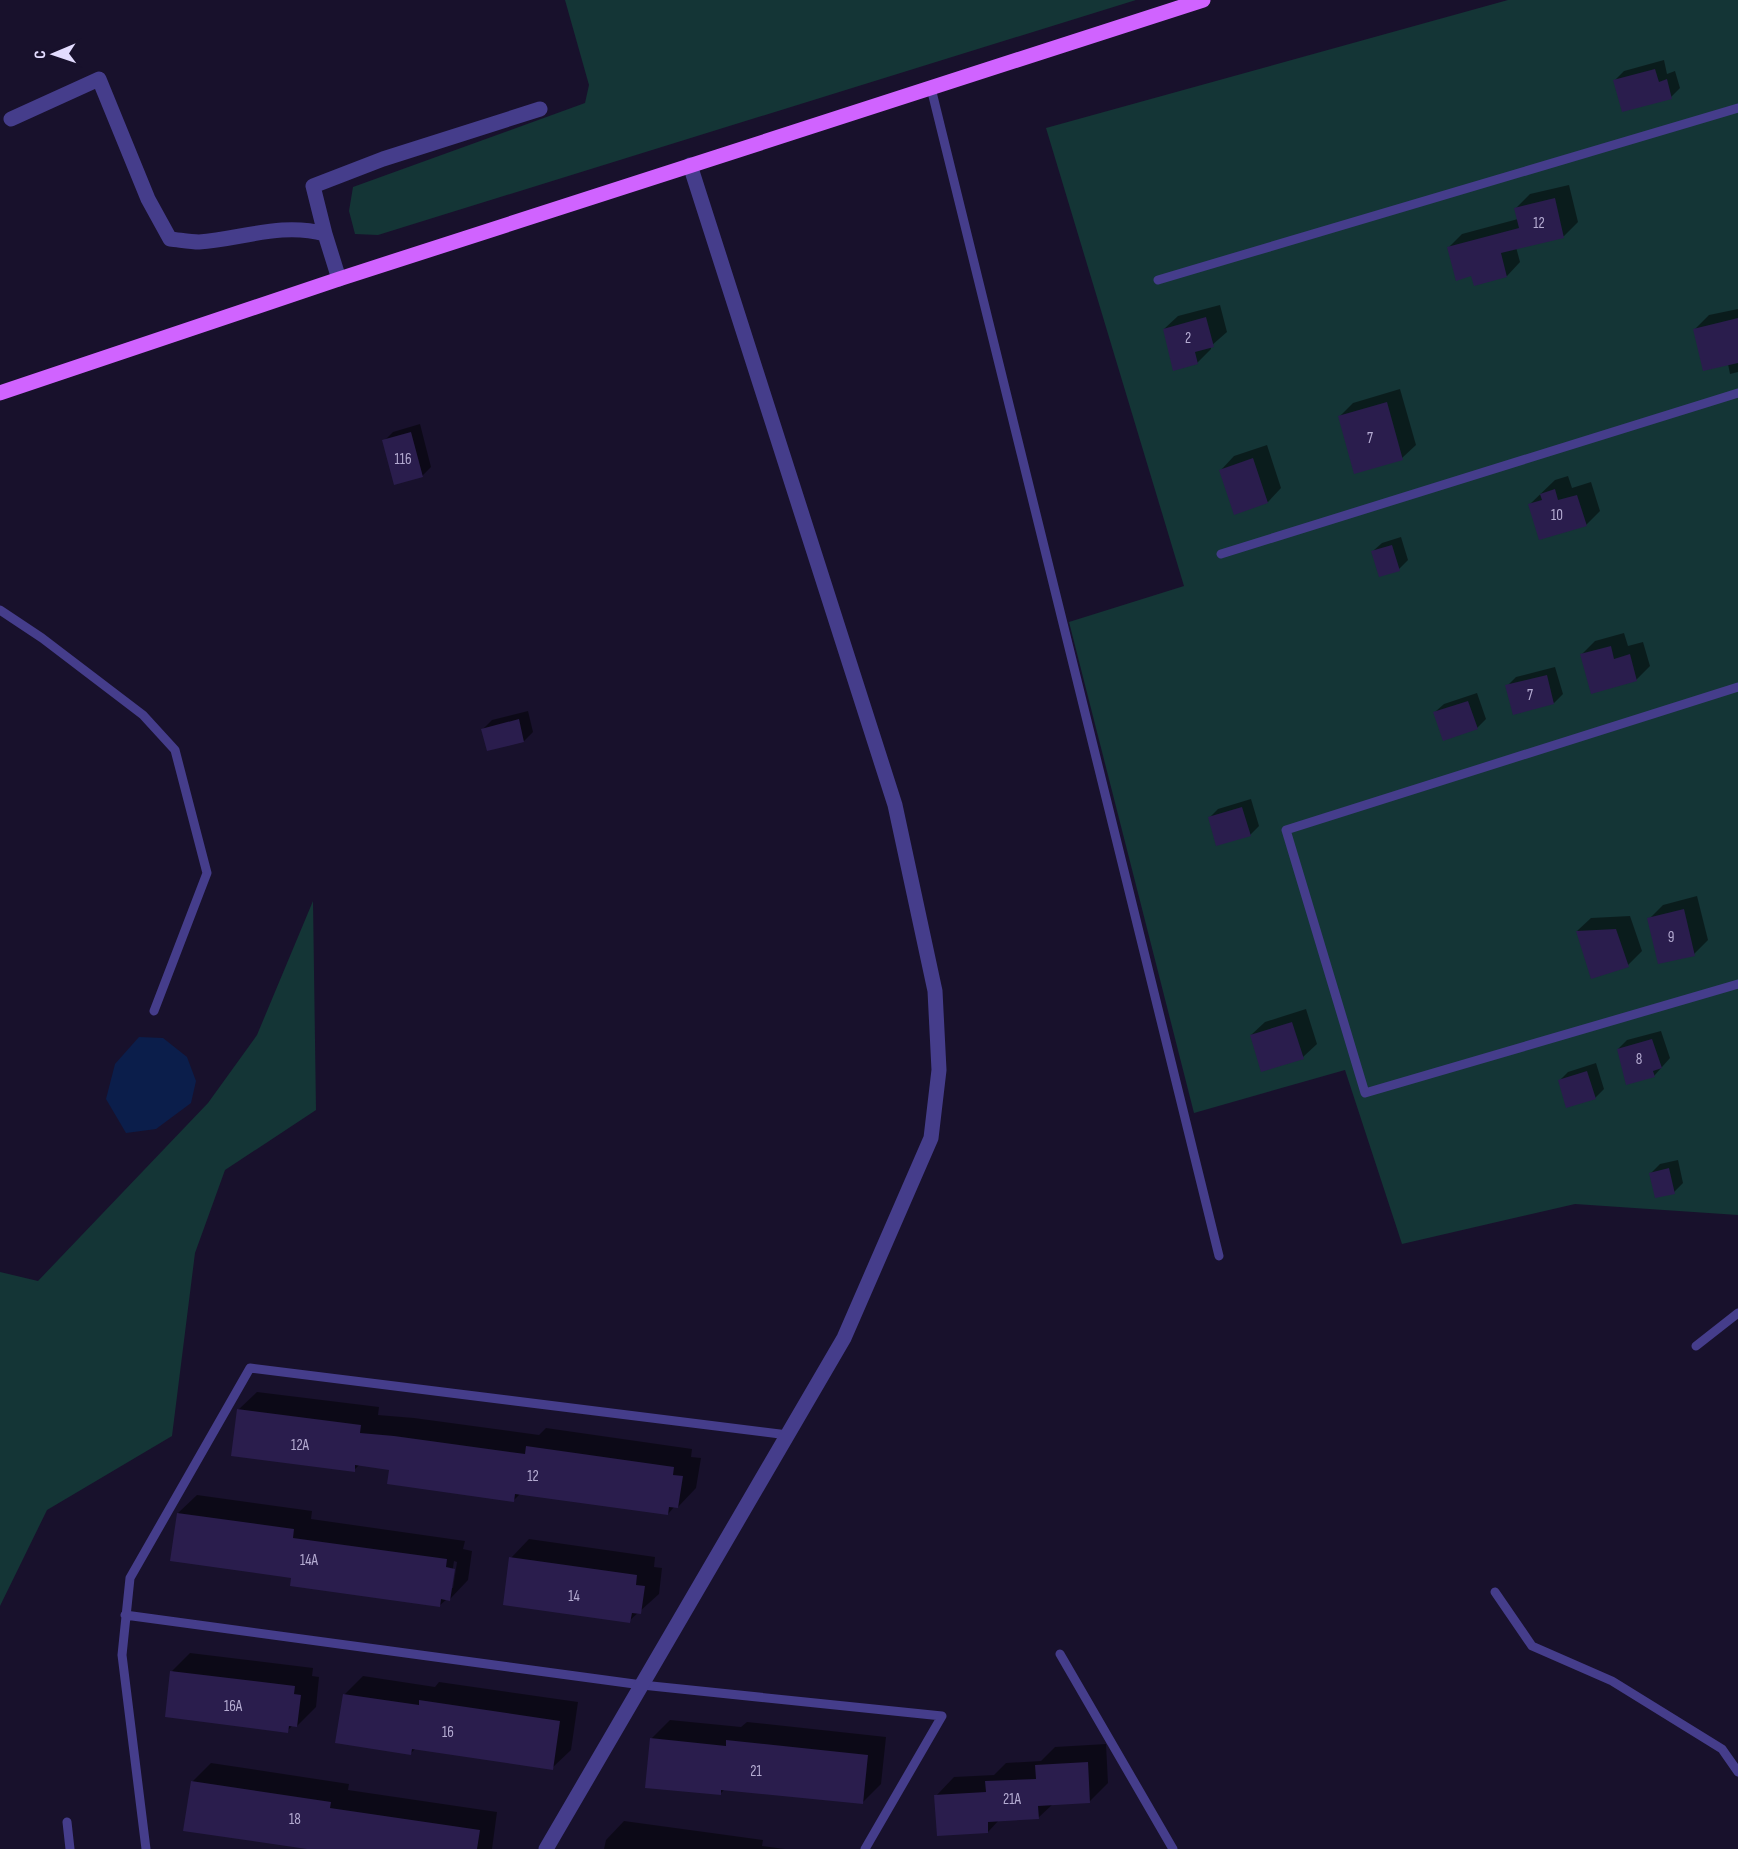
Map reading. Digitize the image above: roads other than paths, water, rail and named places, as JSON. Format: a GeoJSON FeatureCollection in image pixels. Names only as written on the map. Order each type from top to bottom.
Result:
{"type":"FeatureCollection","features":[{"type":"Feature","properties":{"kind":"main road"},"geometry":{"type":"LineString","coordinates":[[0,393],[339,279],[1203,0]]}},
{"type":"Feature","properties":{"kind":"street"},"geometry":{"type":"LineString","coordinates":[[11,119],[99,79],[148,199],[170,239],[198,242],[254,233],[306,229],[325,234]]}},
{"type":"Feature","properties":{"kind":"street"},"geometry":{"type":"LineString","coordinates":[[339,279],[313,186],[383,159],[540,109]]}},
{"type":"Feature","properties":{"kind":"street"},"geometry":{"type":"LineString","coordinates":[[546,1849],[844,1338],[931,1138],[939,1070],[935,991],[895,805],[690,165]]}},
{"type":"Feature","properties":{"kind":"lane"},"geometry":{"type":"LineString","coordinates":[[931,88],[1219,1256]]}},
{"type":"Feature","properties":{"kind":"lane"},"geometry":{"type":"LineString","coordinates":[[1158,280],[1738,108]]}},
{"type":"Feature","properties":{"kind":"lane"},"geometry":{"type":"LineString","coordinates":[[1221,554],[1738,393]]}},
{"type":"Feature","properties":{"kind":"lane"},"geometry":{"type":"LineString","coordinates":[[0,610],[42,638],[144,715],[175,750],[207,873],[154,1011]]}},
{"type":"Feature","properties":{"kind":"lane"},"geometry":{"type":"LineString","coordinates":[[1738,687],[1286,830],[1365,1093],[1738,984]]}},
{"type":"Feature","properties":{"kind":"lane"},"geometry":{"type":"LineString","coordinates":[[1696,1346],[1738,1313]]}},
{"type":"Feature","properties":{"kind":"lane"},"geometry":{"type":"LineString","coordinates":[[146,1849],[122,1654],[130,1578],[250,1368],[788,1435]]}},
{"type":"Feature","properties":{"kind":"lane"},"geometry":{"type":"LineString","coordinates":[[1495,1592],[1532,1646],[1612,1681],[1722,1749],[1738,1772]]}},
{"type":"Feature","properties":{"kind":"lane"},"geometry":{"type":"LineString","coordinates":[[126,1615],[642,1685],[942,1716],[865,1849]]}},
{"type":"Feature","properties":{"kind":"lane"},"geometry":{"type":"LineString","coordinates":[[1060,1654],[1173,1849]]}},
{"type":"Feature","properties":{"kind":"lane"},"geometry":{"type":"LineString","coordinates":[[67,1822],[70,1849]]}},
{"type":"Feature","properties":{"kind":"water"},"geometry":{"type":"Polygon","coordinates":[[[139,1037],[163,1038],[187,1057],[196,1081],[191,1103],[156,1129],[126,1133],[106,1099],[115,1064],[139,1037]]]}}]}
